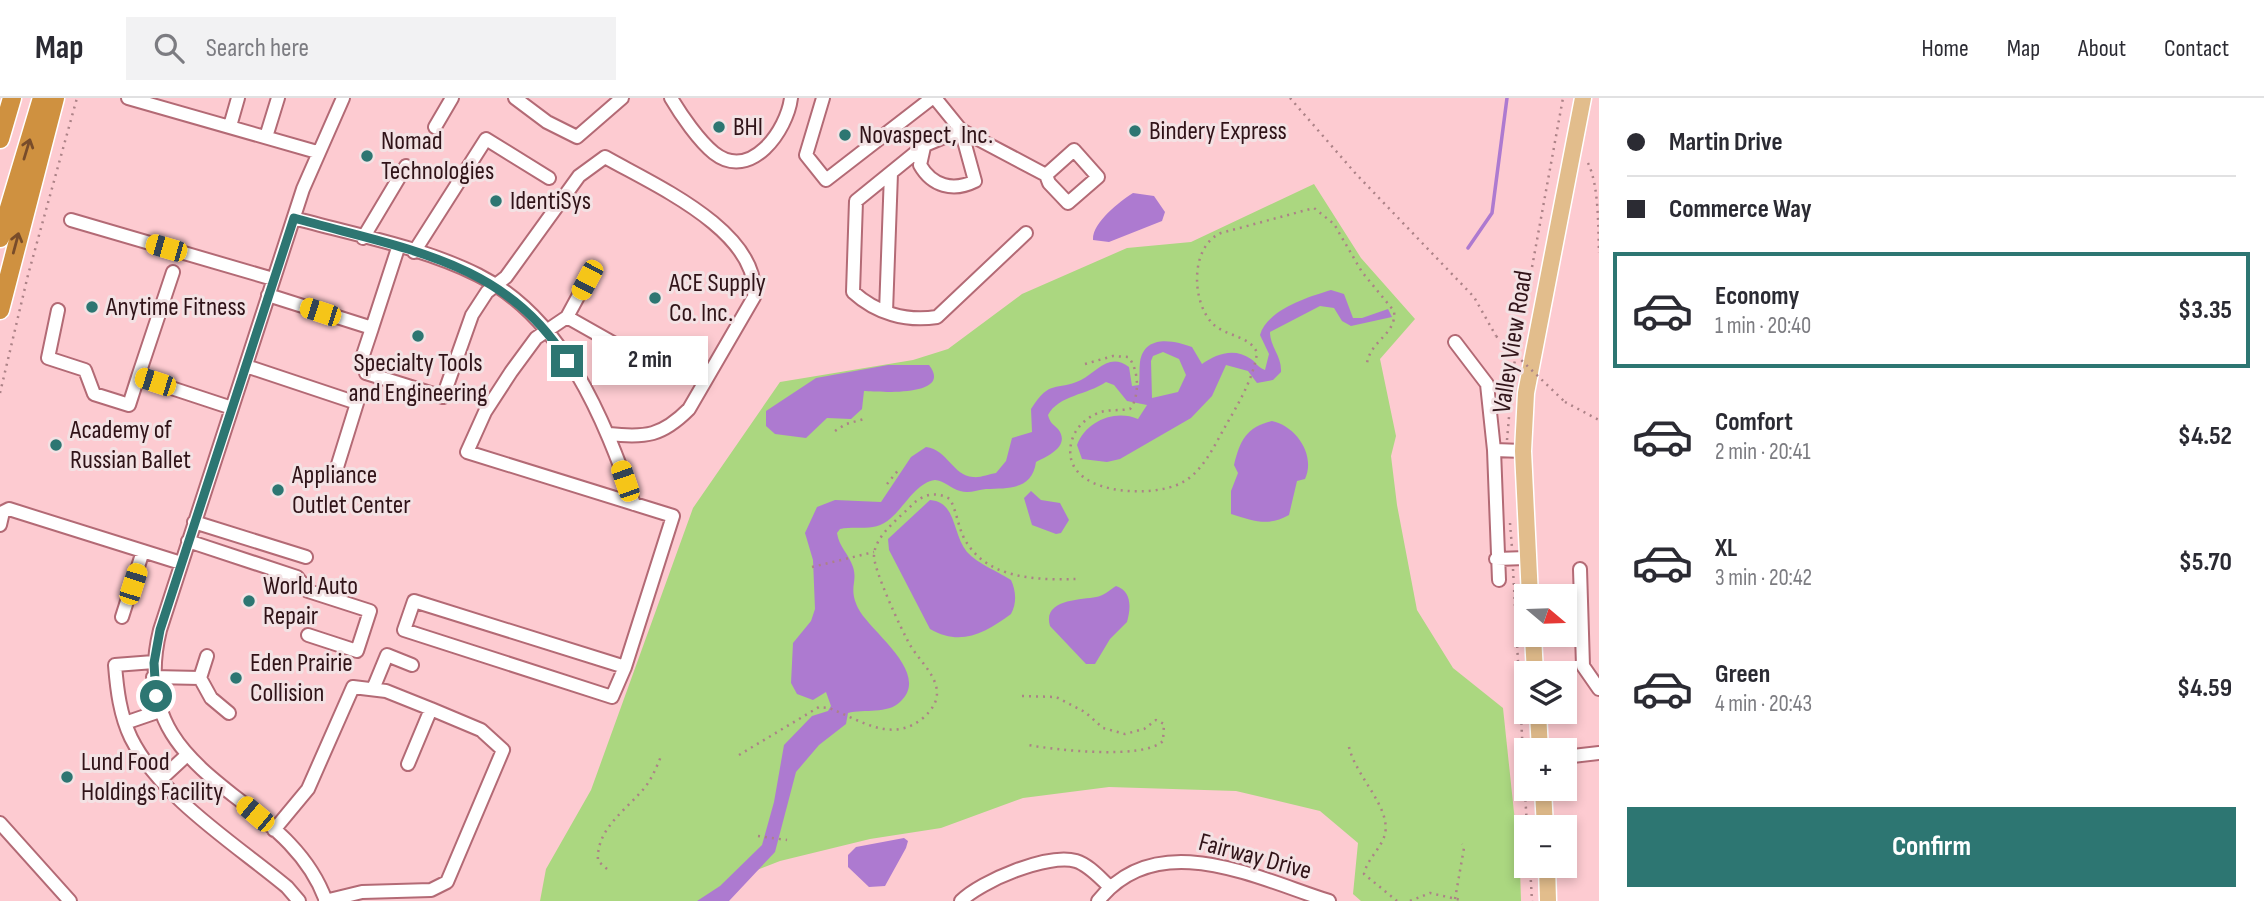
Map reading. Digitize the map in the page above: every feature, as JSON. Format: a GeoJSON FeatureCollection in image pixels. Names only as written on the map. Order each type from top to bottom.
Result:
{"type":"FeatureCollection","features":[{"type":"Feature","properties":{"kind":"highway"},"geometry":{"type":"LineString","coordinates":[[0,139],[12,98]]}},
{"type":"Feature","properties":{"kind":"highway"},"geometry":{"type":"LineString","coordinates":[[0,238],[42,98]]}},
{"type":"Feature","properties":{"kind":"highway"},"geometry":{"type":"LineString","coordinates":[[0,310],[55,98]]}},
{"type":"Feature","properties":{"kind":"main road","name":"Valley View Road"},"geometry":{"type":"LineString","coordinates":[[1529,584],[1522,451],[1526,393],[1583,98]]}},
{"type":"Feature","properties":{"kind":"main road"},"geometry":{"type":"LineString","coordinates":[[1547,878],[1548,901]]}},
{"type":"Feature","properties":{"kind":"street"},"geometry":{"type":"LineString","coordinates":[[128,98],[317,152]]}},
{"type":"Feature","properties":{"kind":"street"},"geometry":{"type":"LineString","coordinates":[[230,126],[238,98]]}},
{"type":"Feature","properties":{"kind":"street"},"geometry":{"type":"LineString","coordinates":[[266,137],[278,98]]}},
{"type":"Feature","properties":{"kind":"street"},"geometry":{"type":"LineString","coordinates":[[274,830],[307,789],[352,687],[373,689],[432,709],[481,730],[503,750],[447,882],[431,890],[362,892],[326,901],[308,864],[274,830],[187,755],[175,740],[160,711],[153,677],[160,630],[273,279],[317,152],[343,98]]}},
{"type":"Feature","properties":{"kind":"street"},"geometry":{"type":"LineString","coordinates":[[435,127],[452,98]]}},
{"type":"Feature","properties":{"kind":"street"},"geometry":{"type":"LineString","coordinates":[[516,98],[547,122],[577,137],[622,98]]}},
{"type":"Feature","properties":{"kind":"street"},"geometry":{"type":"LineString","coordinates":[[671,98],[714,153],[734,160],[756,155],[775,138],[783,125],[791,98]]}},
{"type":"Feature","properties":{"kind":"street"},"geometry":{"type":"LineString","coordinates":[[823,98],[806,155],[826,180],[934,98],[961,130],[1046,175]]}},
{"type":"Feature","properties":{"kind":"street"},"geometry":{"type":"LineString","coordinates":[[961,130],[925,145],[856,201],[853,292],[886,312],[922,319],[937,317],[1026,233]]}},
{"type":"Feature","properties":{"kind":"street"},"geometry":{"type":"LineString","coordinates":[[925,145],[919,156],[920,165],[932,180],[950,187],[967,185],[975,181],[961,130]]}},
{"type":"Feature","properties":{"kind":"street"},"geometry":{"type":"LineString","coordinates":[[414,252],[486,139],[549,178]]}},
{"type":"Feature","properties":{"kind":"street"},"geometry":{"type":"LineString","coordinates":[[398,248],[363,355],[366,373],[443,397],[472,315],[487,292],[506,277],[579,176],[605,157],[707,216],[748,262],[754,275],[754,297],[689,409],[655,433],[642,437],[609,434]]}},
{"type":"Feature","properties":{"kind":"street"},"geometry":{"type":"LineString","coordinates":[[363,238],[407,166]]}},
{"type":"Feature","properties":{"kind":"street"},"geometry":{"type":"LineString","coordinates":[[886,312],[891,173]]}},
{"type":"Feature","properties":{"kind":"street"},"geometry":{"type":"LineString","coordinates":[[294,218],[444,261],[496,285],[536,318],[609,434],[634,504]]}},
{"type":"Feature","properties":{"kind":"street"},"geometry":{"type":"LineString","coordinates":[[71,220],[273,279]]}},
{"type":"Feature","properties":{"kind":"street"},"geometry":{"type":"LineString","coordinates":[[58,310],[48,358],[85,370],[94,394],[129,405],[173,272]]}},
{"type":"Feature","properties":{"kind":"street"},"geometry":{"type":"LineString","coordinates":[[587,280],[567,317],[536,338],[505,381],[485,412],[467,452],[673,516],[625,667],[612,696],[404,630],[414,601],[625,667]]}},
{"type":"Feature","properties":{"kind":"street"},"geometry":{"type":"LineString","coordinates":[[268,295],[372,328]]}},
{"type":"Feature","properties":{"kind":"street"},"geometry":{"type":"LineString","coordinates":[[567,317],[613,343]]}},
{"type":"Feature","properties":{"kind":"street"},"geometry":{"type":"LineString","coordinates":[[1455,342],[1487,384],[1494,450],[1496,559],[1499,580]]}},
{"type":"Feature","properties":{"kind":"street"},"geometry":{"type":"LineString","coordinates":[[246,366],[357,403],[334,477]]}},
{"type":"Feature","properties":{"kind":"street"},"geometry":{"type":"LineString","coordinates":[[138,377],[232,408]]}},
{"type":"Feature","properties":{"kind":"street"},"geometry":{"type":"LineString","coordinates":[[1494,450],[1522,451]]}},
{"type":"Feature","properties":{"kind":"street"},"geometry":{"type":"LineString","coordinates":[[0,525],[3,512],[9,509],[181,563]]}},
{"type":"Feature","properties":{"kind":"street"},"geometry":{"type":"LineString","coordinates":[[194,522],[306,557]]}},
{"type":"Feature","properties":{"kind":"street"},"geometry":{"type":"LineString","coordinates":[[188,541],[298,577],[308,591],[370,611],[357,651],[308,635]]}},
{"type":"Feature","properties":{"kind":"street"},"geometry":{"type":"LineString","coordinates":[[122,617],[144,551]]}},
{"type":"Feature","properties":{"kind":"street"},"geometry":{"type":"LineString","coordinates":[[1496,559],[1528,558]]}},
{"type":"Feature","properties":{"kind":"street"},"geometry":{"type":"LineString","coordinates":[[1580,569],[1583,666],[1599,689]]}},
{"type":"Feature","properties":{"kind":"street"},"geometry":{"type":"LineString","coordinates":[[373,689],[387,655],[412,665]]}},
{"type":"Feature","properties":{"kind":"street"},"geometry":{"type":"LineString","coordinates":[[207,656],[200,678],[211,698],[229,713]]}},
{"type":"Feature","properties":{"kind":"street"},"geometry":{"type":"LineString","coordinates":[[154,663],[116,665],[117,690],[125,723],[140,753],[160,779],[287,887],[299,901]]}},
{"type":"Feature","properties":{"kind":"street"},"geometry":{"type":"LineString","coordinates":[[153,677],[200,678]]}},
{"type":"Feature","properties":{"kind":"street"},"geometry":{"type":"LineString","coordinates":[[408,764],[432,709]]}},
{"type":"Feature","properties":{"kind":"street"},"geometry":{"type":"LineString","coordinates":[[125,723],[160,711]]}},
{"type":"Feature","properties":{"kind":"street"},"geometry":{"type":"LineString","coordinates":[[1577,756],[1599,753]]}},
{"type":"Feature","properties":{"kind":"street"},"geometry":{"type":"LineString","coordinates":[[160,779],[187,755]]}},
{"type":"Feature","properties":{"kind":"street"},"geometry":{"type":"LineString","coordinates":[[0,824],[70,901]]}},
{"type":"Feature","properties":{"kind":"street"},"geometry":{"type":"LineString","coordinates":[[961,901],[986,883],[1049,860],[1077,861],[1110,887]]}},
{"type":"Feature","properties":{"kind":"street","name":"Fairway Drive"},"geometry":{"type":"LineString","coordinates":[[1098,901],[1110,887],[1143,867],[1182,860],[1211,865],[1329,901]]}},
{"type":"Feature","properties":{"kind":"path"},"geometry":{"type":"LineString","coordinates":[[0,393],[27,275],[77,98]]}},
{"type":"Feature","properties":{"kind":"path"},"geometry":{"type":"LineString","coordinates":[[1290,98],[1356,174],[1474,297],[1496,336],[1564,402],[1599,420]]}},
{"type":"Feature","properties":{"kind":"path"},"geometry":{"type":"LineString","coordinates":[[1588,163],[1595,173],[1597,189],[1599,253]]}},
{"type":"Feature","properties":{"kind":"path"},"geometry":{"type":"LineString","coordinates":[[1085,364],[1114,356],[1128,357],[1136,370],[1136,384],[1134,403],[1130,409],[1100,412],[1083,423],[1071,443],[1073,465],[1079,473],[1104,488],[1165,489],[1184,482],[1203,463],[1242,396],[1257,353],[1252,345],[1220,330],[1200,304],[1195,285],[1206,247],[1214,236],[1221,233],[1314,208],[1334,224],[1362,272],[1394,311],[1389,332],[1372,346],[1367,363]]}},
{"type":"Feature","properties":{"kind":"path"},"geometry":{"type":"LineString","coordinates":[[835,431],[853,421],[864,419]]}},
{"type":"Feature","properties":{"kind":"path"},"geometry":{"type":"LineString","coordinates":[[887,484],[900,468]]}},
{"type":"Feature","properties":{"kind":"path"},"geometry":{"type":"LineString","coordinates":[[739,755],[811,711],[829,708],[880,730],[901,731],[923,718],[936,698],[933,674],[908,642],[877,570],[874,552],[880,538],[917,499],[942,494],[950,499],[965,540],[985,561],[1022,578],[1077,579]]}},
{"type":"Feature","properties":{"kind":"path"},"geometry":{"type":"LineString","coordinates":[[812,568],[848,556],[874,552]]}},
{"type":"Feature","properties":{"kind":"path"},"geometry":{"type":"LineString","coordinates":[[1022,696],[1056,697],[1114,732],[1136,733],[1156,720],[1164,724],[1166,729],[1163,741],[1153,747],[1077,753],[1028,745]]}},
{"type":"Feature","properties":{"kind":"path"},"geometry":{"type":"LineString","coordinates":[[1349,747],[1356,771],[1379,803],[1385,825],[1384,837],[1364,874],[1397,901]]}},
{"type":"Feature","properties":{"kind":"path"},"geometry":{"type":"LineString","coordinates":[[607,869],[598,861],[601,841],[617,816],[642,792],[662,754]]}},
{"type":"Feature","properties":{"kind":"path"},"geometry":{"type":"LineString","coordinates":[[758,836],[787,840]]}},
{"type":"Feature","properties":{"kind":"path"},"geometry":{"type":"LineString","coordinates":[[1455,899],[1464,848],[1462,844]]}},
{"type":"Feature","properties":{"kind":"path"},"geometry":{"type":"LineString","coordinates":[[1531,878],[1532,901]]}},
{"type":"Feature","properties":{"kind":"path"},"geometry":{"type":"LineString","coordinates":[[1410,901],[1430,893],[1461,900]]}},
{"type":"Feature","properties":{"kind":"green space"},"geometry":{"type":"Polygon","coordinates":[[[1314,184],[1361,258],[1415,319],[1380,359],[1396,436],[1391,456],[1397,505],[1417,610],[1453,668],[1503,708],[1514,815],[1514,878],[1520,878],[1521,901],[1361,901],[1353,894],[1358,843],[1320,811],[1236,791],[1109,787],[1023,798],[941,828],[870,839],[780,861],[749,873],[716,901],[540,901],[546,869],[591,790],[693,508],[780,382],[913,360],[948,349],[1022,294],[1127,248],[1191,242],[1314,184]]]}},
{"type":"Feature","properties":{"kind":"shaded area"},"geometry":{"type":"Polygon","coordinates":[[[1133,193],[1154,196],[1165,212],[1162,221],[1109,242],[1093,240],[1102,220],[1133,193]]]}},
{"type":"Feature","properties":{"kind":"shaded area"},"geometry":{"type":"Polygon","coordinates":[[[1331,290],[1344,294],[1353,318],[1362,318],[1388,309],[1392,317],[1351,326],[1342,321],[1334,308],[1320,306],[1270,332],[1281,366],[1281,372],[1273,380],[1257,383],[1248,371],[1226,365],[1212,396],[1191,418],[1120,459],[1107,462],[1082,459],[1077,445],[1087,429],[1102,419],[1120,415],[1138,419],[1147,405],[1127,401],[1114,385],[1106,382],[1066,399],[1053,408],[1048,415],[1062,440],[1056,450],[1036,462],[1030,478],[1024,483],[967,492],[935,480],[922,485],[885,523],[873,527],[840,529],[838,538],[853,567],[853,590],[858,608],[904,666],[909,678],[908,691],[895,706],[848,713],[846,724],[819,745],[796,772],[775,852],[729,901],[697,901],[720,886],[762,845],[774,802],[784,745],[812,716],[828,711],[831,706],[826,692],[813,700],[797,694],[791,683],[793,643],[811,621],[815,609],[813,560],[805,533],[817,507],[835,500],[881,502],[911,457],[926,447],[940,453],[966,476],[979,477],[996,473],[1006,461],[1012,438],[1032,432],[1031,409],[1044,393],[1054,387],[1081,380],[1109,362],[1122,363],[1129,367],[1132,386],[1139,385],[1143,353],[1153,343],[1169,341],[1192,347],[1202,364],[1219,355],[1238,353],[1265,370],[1269,354],[1260,335],[1264,326],[1289,306],[1331,290]],[[1163,352],[1153,356],[1152,398],[1178,392],[1186,375],[1179,359],[1163,352]]]}},
{"type":"Feature","properties":{"kind":"shaded area"},"geometry":{"type":"Polygon","coordinates":[[[888,365],[929,365],[934,375],[931,383],[923,388],[898,392],[864,391],[862,409],[851,419],[827,418],[806,438],[775,434],[766,426],[766,411],[816,378],[888,365]]]}},
{"type":"Feature","properties":{"kind":"shaded area"},"geometry":{"type":"Polygon","coordinates":[[[1272,421],[1289,429],[1302,443],[1308,461],[1305,479],[1297,481],[1289,515],[1281,519],[1261,522],[1231,514],[1231,491],[1238,473],[1234,465],[1239,449],[1250,431],[1272,421]]]}},
{"type":"Feature","properties":{"kind":"shaded area"},"geometry":{"type":"Polygon","coordinates":[[[1031,491],[1041,500],[1060,503],[1069,520],[1061,533],[1056,534],[1032,525],[1024,498],[1031,491]]]}},
{"type":"Feature","properties":{"kind":"shaded area"},"geometry":{"type":"Polygon","coordinates":[[[930,500],[939,502],[950,513],[967,552],[1011,580],[1013,584],[1015,601],[1011,614],[982,632],[952,637],[930,629],[889,550],[888,539],[930,500]]]}},
{"type":"Feature","properties":{"kind":"shaded area"},"geometry":{"type":"Polygon","coordinates":[[[1116,586],[1128,596],[1127,622],[1110,639],[1095,664],[1086,664],[1050,626],[1049,617],[1052,610],[1064,602],[1099,596],[1116,586]]]}},
{"type":"Feature","properties":{"kind":"shaded area"},"geometry":{"type":"Polygon","coordinates":[[[904,838],[908,841],[906,848],[885,886],[869,887],[848,867],[848,855],[856,847],[904,838]]]}},
{"type":"Feature","properties":{"kind":"waterway"},"geometry":{"type":"LineString","coordinates":[[1468,248],[1492,213],[1507,98]]}},
{"type":"Feature","properties":{"kind":"place","name":"BHI"},"geometry":{"type":"Point","coordinates":[719,127]}},
{"type":"Feature","properties":{"kind":"place","name":"Bindery Express"},"geometry":{"type":"Point","coordinates":[1135,131]}},
{"type":"Feature","properties":{"kind":"place","name":"Novaspect, Inc."},"geometry":{"type":"Point","coordinates":[845,135]}},
{"type":"Feature","properties":{"kind":"place","name":"Nomad Technologies"},"geometry":{"type":"Point","coordinates":[367,156]}},
{"type":"Feature","properties":{"kind":"place","name":"IdentiSys"},"geometry":{"type":"Point","coordinates":[496,201]}},
{"type":"Feature","properties":{"kind":"place","name":"ACE Supply Co. Inc."},"geometry":{"type":"Point","coordinates":[655,298]}},
{"type":"Feature","properties":{"kind":"place","name":"Anytime Fitness"},"geometry":{"type":"Point","coordinates":[92,307]}},
{"type":"Feature","properties":{"kind":"place","name":"Specialty Tools and Engineering"},"geometry":{"type":"Point","coordinates":[418,336]}},
{"type":"Feature","properties":{"kind":"place","name":"Academy of Russian Ballet"},"geometry":{"type":"Point","coordinates":[56,445]}},
{"type":"Feature","properties":{"kind":"place","name":"Appliance Outlet Center"},"geometry":{"type":"Point","coordinates":[278,490]}},
{"type":"Feature","properties":{"kind":"place","name":"World Auto Repair"},"geometry":{"type":"Point","coordinates":[249,601]}},
{"type":"Feature","properties":{"kind":"place","name":"Eden Prairie Collision"},"geometry":{"type":"Point","coordinates":[236,678]}},
{"type":"Feature","properties":{"kind":"place","name":"Lund Food Holdings Facility"},"geometry":{"type":"Point","coordinates":[67,777]}},
{"type":"Feature","properties":{"kind":"route"},"geometry":{"type":"LineString","coordinates":[[156,696],[153,677],[160,630],[294,218],[444,261],[477,275],[508,293],[536,318],[567,361]]}}]}
